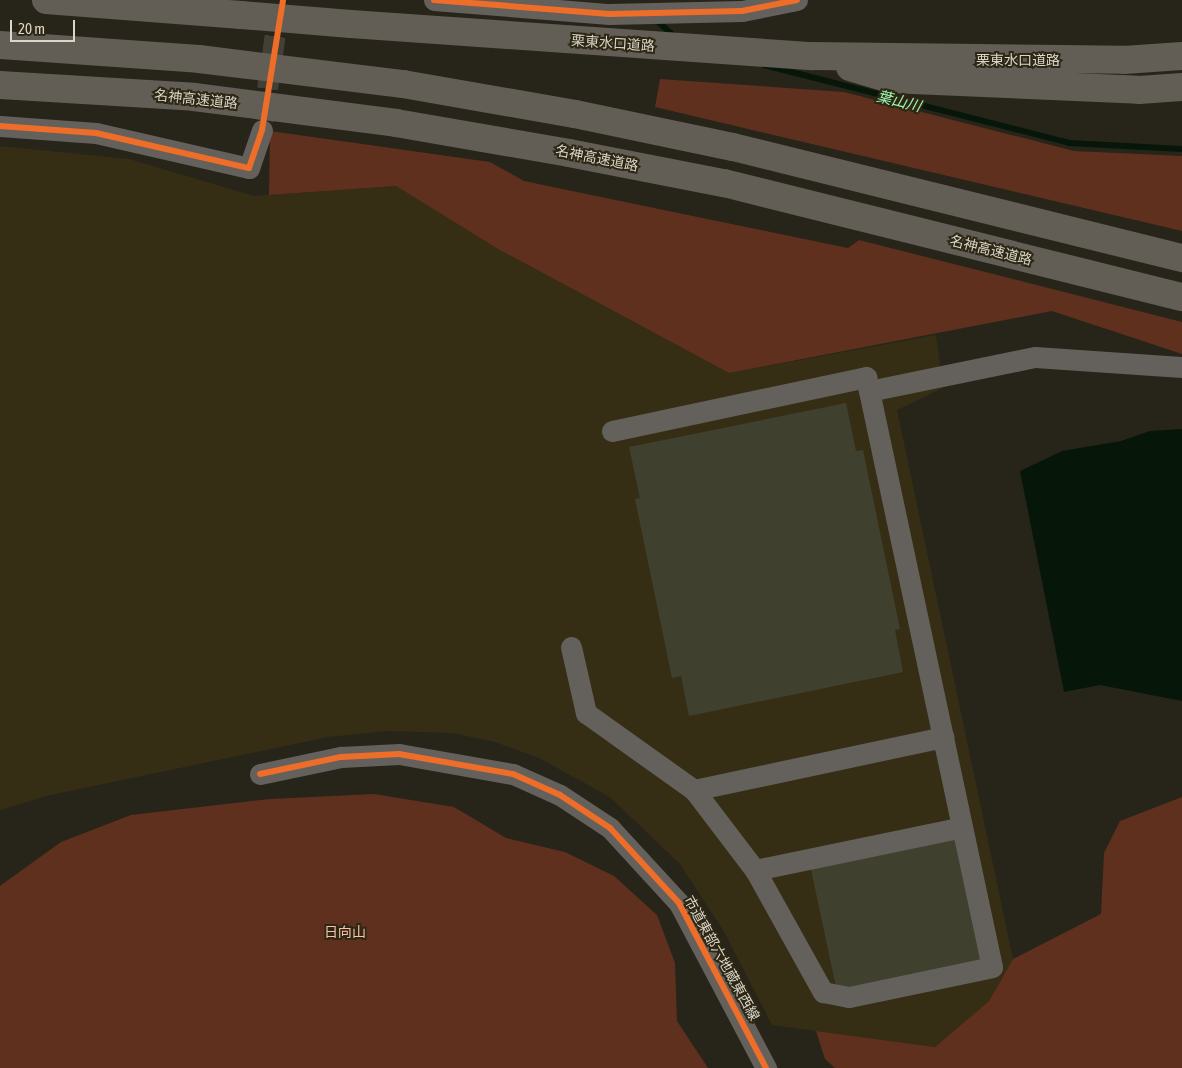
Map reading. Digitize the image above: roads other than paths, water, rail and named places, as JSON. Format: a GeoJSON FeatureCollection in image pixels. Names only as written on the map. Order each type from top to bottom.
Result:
{"type":"FeatureCollection","features":[{"type":"Feature","properties":{"kind":"highway","name":"栗東水口道路"},"geometry":{"type":"LineString","coordinates":[[46,0],[351,24],[812,56],[926,70],[1182,56]]}},
{"type":"Feature","properties":{"kind":"highway"},"geometry":{"type":"LineString","coordinates":[[0,45],[208,60],[403,84],[575,114],[733,147],[1182,258]]}},
{"type":"Feature","properties":{"kind":"highway"},"geometry":{"type":"LineString","coordinates":[[926,70],[1139,90],[1182,87]]}},
{"type":"Feature","properties":{"kind":"highway","name":"名神高速道路"},"geometry":{"type":"LineString","coordinates":[[0,85],[194,97],[396,123],[569,153],[724,183],[1182,297]]}},
{"type":"Feature","properties":{"kind":"street"},"geometry":{"type":"LineString","coordinates":[[276,30],[283,0]]}},
{"type":"Feature","properties":{"kind":"street"},"geometry":{"type":"LineString","coordinates":[[434,0],[609,14],[735,7],[797,0]]}},
{"type":"Feature","properties":{"kind":"street"},"geometry":{"type":"LineString","coordinates":[[0,126],[96,133],[249,168],[262,130]]}},
{"type":"Feature","properties":{"kind":"street"},"geometry":{"type":"LineString","coordinates":[[869,391],[1035,357],[1182,367]]}},
{"type":"Feature","properties":{"kind":"street"},"geometry":{"type":"LineString","coordinates":[[571,647],[586,713],[694,790],[755,870],[823,992],[849,997],[992,967],[866,377],[612,431]]}},
{"type":"Feature","properties":{"kind":"street"},"geometry":{"type":"LineString","coordinates":[[694,790],[942,737]]}},
{"type":"Feature","properties":{"kind":"street","name":"市道東部六地蔵東西線"},"geometry":{"type":"LineString","coordinates":[[260,774],[341,757],[399,754],[513,774],[560,795],[610,828],[679,903],[766,1068]]}},
{"type":"Feature","properties":{"kind":"street"},"geometry":{"type":"LineString","coordinates":[[755,870],[962,827]]}},
{"type":"Feature","properties":{"kind":"waterway","name":"葉山川"},"geometry":{"type":"LineString","coordinates":[[654,18],[674,36]]}},
{"type":"Feature","properties":{"kind":"waterway","name":"葉山川"},"geometry":{"type":"LineString","coordinates":[[764,65],[1069,143],[1182,149]]}},
{"type":"Feature","properties":{"kind":"tunnel"},"geometry":{"type":"LineString","coordinates":[[263,120],[276,30]]}},
{"type":"Feature","properties":{"kind":"park label","name":"日向山"},"geometry":{"type":"Point","coordinates":[345,932]}}]}
